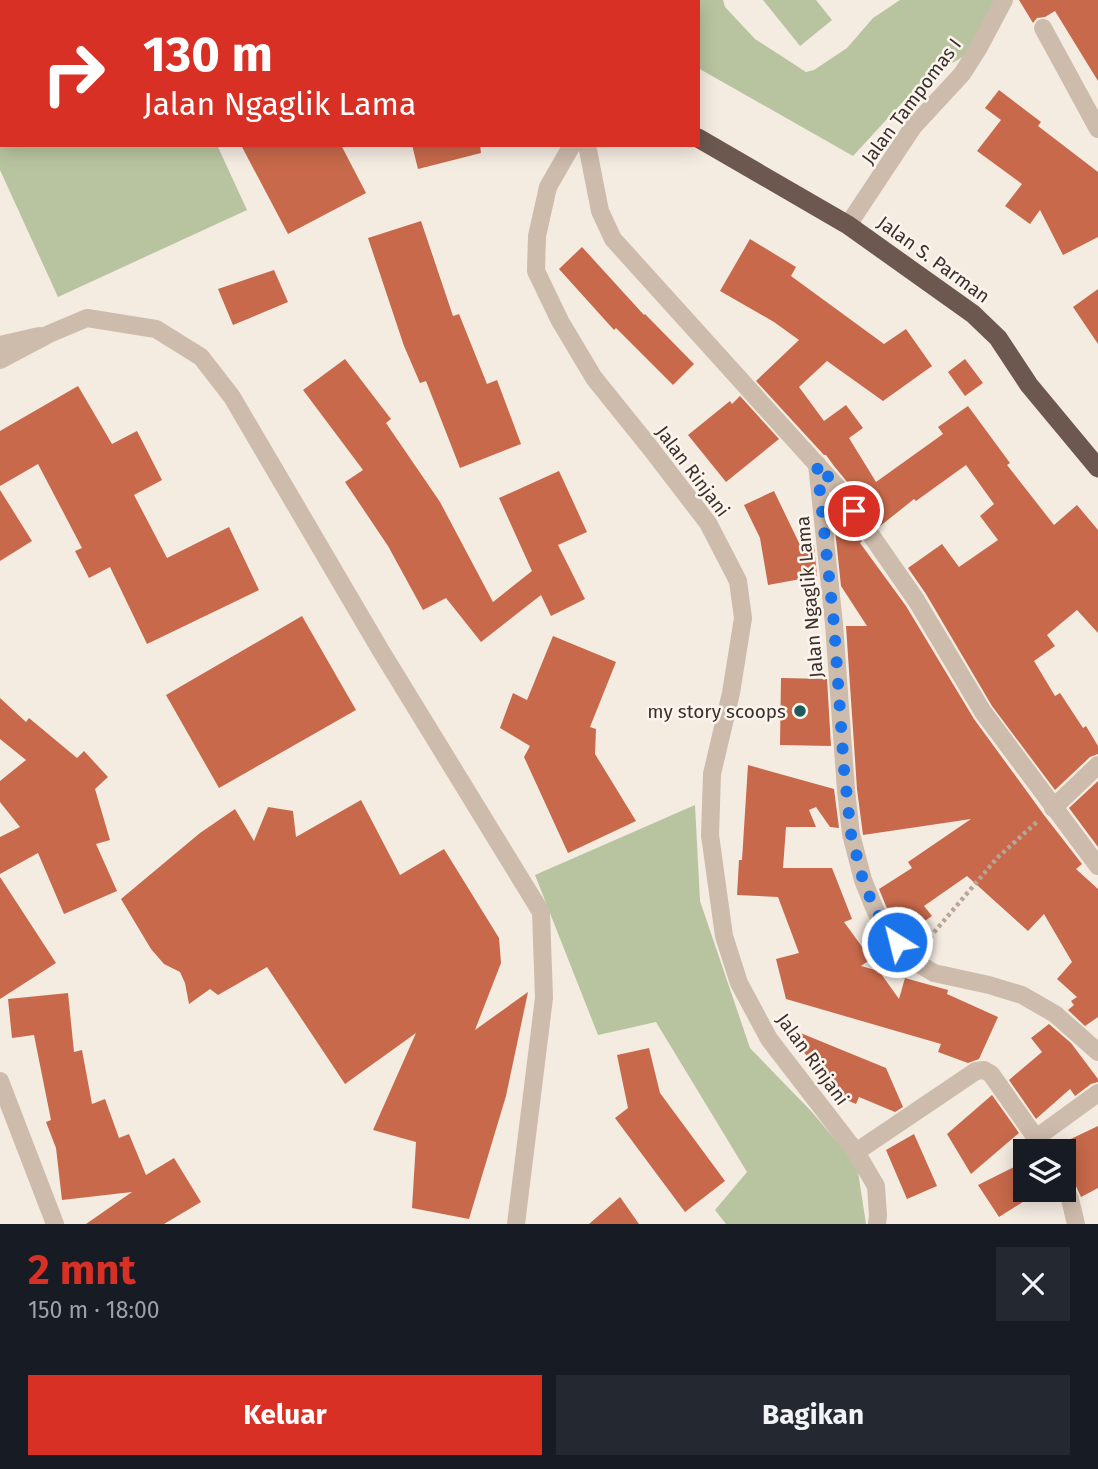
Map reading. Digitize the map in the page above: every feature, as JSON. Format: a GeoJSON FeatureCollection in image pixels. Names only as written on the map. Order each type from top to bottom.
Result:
{"type":"FeatureCollection","features":[{"type":"Feature","properties":{"kind":"highway","name":"Jalan S. Parman"},"geometry":{"type":"LineString","coordinates":[[700,139],[848,225],[973,314],[998,338],[1029,385],[1098,468]]}},
{"type":"Feature","properties":{"kind":"street","name":"Jalan Tampomas I"},"geometry":{"type":"LineString","coordinates":[[848,225],[914,127],[962,74],[1004,0]]}},
{"type":"Feature","properties":{"kind":"street"},"geometry":{"type":"LineString","coordinates":[[1043,28],[1098,129]]}},
{"type":"Feature","properties":{"kind":"street","name":"Jalan Rinjani"},"geometry":{"type":"LineString","coordinates":[[571,147],[548,187],[537,236],[537,271],[559,321],[594,378],[708,523],[738,581],[743,618],[732,693],[712,774],[710,835],[724,936],[739,983],[769,1039],[856,1152],[876,1186],[877,1224]]}},
{"type":"Feature","properties":{"kind":"street"},"geometry":{"type":"LineString","coordinates":[[587,147],[600,211],[613,239],[839,489],[916,600],[983,712],[1098,866]]}},
{"type":"Feature","properties":{"kind":"street"},"geometry":{"type":"LineString","coordinates":[[0,360],[49,334],[87,318],[156,329],[201,357],[232,397],[381,651],[541,912],[544,998],[516,1224]]}},
{"type":"Feature","properties":{"kind":"street"},"geometry":{"type":"LineString","coordinates":[[0,345],[49,334]]}},
{"type":"Feature","properties":{"kind":"street","name":"Jalan Ngaglik Lama"},"geometry":{"type":"LineString","coordinates":[[817,464],[851,834],[863,880],[876,912],[909,958],[934,973],[1022,995],[1055,1014],[1098,1052]]}},
{"type":"Feature","properties":{"kind":"street"},"geometry":{"type":"LineString","coordinates":[[1053,808],[1098,765]]}},
{"type":"Feature","properties":{"kind":"street"},"geometry":{"type":"LineString","coordinates":[[856,1152],[975,1072],[984,1070],[991,1074],[1036,1139]]}},
{"type":"Feature","properties":{"kind":"street"},"geometry":{"type":"LineString","coordinates":[[0,1081],[55,1224]]}},
{"type":"Feature","properties":{"kind":"street"},"geometry":{"type":"LineString","coordinates":[[1047,1139],[1098,1093]]}},
{"type":"Feature","properties":{"kind":"street"},"geometry":{"type":"LineString","coordinates":[[1071,1202],[1076,1224]]}},
{"type":"Feature","properties":{"kind":"path"},"geometry":{"type":"LineString","coordinates":[[909,958],[997,858],[1053,808]]}},
{"type":"Feature","properties":{"kind":"green space"},"geometry":{"type":"Polygon","coordinates":[[[700,0],[723,0],[725,7],[755,39],[806,72],[814,70],[847,48],[873,18],[900,0],[996,0],[968,54],[924,79],[853,156],[700,69],[700,0]]]}},
{"type":"Feature","properties":{"kind":"green space"},"geometry":{"type":"Polygon","coordinates":[[[763,0],[816,0],[832,20],[800,46],[763,0]]]}},
{"type":"Feature","properties":{"kind":"green space"},"geometry":{"type":"Polygon","coordinates":[[[0,147],[218,147],[247,210],[58,297],[0,170],[0,147]]]}},
{"type":"Feature","properties":{"kind":"green space"},"geometry":{"type":"Polygon","coordinates":[[[695,805],[700,901],[750,1048],[811,1111],[857,1165],[866,1224],[726,1224],[715,1210],[747,1172],[656,1022],[598,1035],[535,875],[695,805]]]}},
{"type":"Feature","properties":{"kind":"building"},"geometry":{"type":"Polygon","coordinates":[[[1019,0],[1098,0],[1098,81],[1055,11],[1037,18],[1033,23],[1019,0]]]}},
{"type":"Feature","properties":{"kind":"building"},"geometry":{"type":"Polygon","coordinates":[[[999,90],[1041,122],[1038,126],[1098,172],[1098,237],[1063,255],[1040,210],[1030,224],[1005,206],[1022,184],[977,151],[1001,120],[985,108],[999,90]]]}},
{"type":"Feature","properties":{"kind":"building"},"geometry":{"type":"Polygon","coordinates":[[[242,147],[342,147],[366,193],[288,234],[242,147]]]}},
{"type":"Feature","properties":{"kind":"building"},"geometry":{"type":"Polygon","coordinates":[[[412,147],[480,147],[481,153],[418,169],[412,147]]]}},
{"type":"Feature","properties":{"kind":"building"},"geometry":{"type":"Polygon","coordinates":[[[421,221],[453,316],[459,314],[487,384],[497,380],[521,444],[460,468],[426,381],[420,383],[404,346],[368,238],[421,221]]]}},
{"type":"Feature","properties":{"kind":"building"},"geometry":{"type":"Polygon","coordinates":[[[750,239],[796,267],[791,276],[884,344],[906,329],[932,366],[883,401],[827,361],[799,387],[824,421],[846,405],[863,428],[849,438],[876,482],[943,434],[938,427],[968,406],[1010,463],[1007,465],[1054,525],[1077,505],[1098,530],[1098,633],[1077,610],[1047,635],[1055,646],[1034,661],[1055,696],[1060,693],[1098,746],[1098,754],[1090,757],[1055,790],[992,706],[908,568],[942,544],[959,567],[998,540],[980,516],[994,504],[966,465],[916,501],[914,499],[879,527],[826,455],[756,381],[799,340],[774,322],[720,291],[750,239]]]}},
{"type":"Feature","properties":{"kind":"building"},"geometry":{"type":"Polygon","coordinates":[[[582,247],[644,315],[694,364],[673,385],[616,328],[614,330],[559,269],[582,247]]]}},
{"type":"Feature","properties":{"kind":"building"},"geometry":{"type":"Polygon","coordinates":[[[274,270],[288,302],[233,325],[218,289],[274,270]]]}},
{"type":"Feature","properties":{"kind":"building"},"geometry":{"type":"Polygon","coordinates":[[[1098,289],[1098,344],[1073,307],[1098,289]]]}},
{"type":"Feature","properties":{"kind":"building"},"geometry":{"type":"Polygon","coordinates":[[[345,359],[391,419],[386,423],[440,502],[493,602],[532,571],[499,498],[559,471],[587,532],[558,545],[585,599],[551,616],[541,595],[481,642],[446,598],[423,610],[388,546],[345,482],[363,470],[303,390],[345,359]]]}},
{"type":"Feature","properties":{"kind":"building"},"geometry":{"type":"Polygon","coordinates":[[[965,359],[983,383],[965,396],[948,372],[965,359]]]}},
{"type":"Feature","properties":{"kind":"building"},"geometry":{"type":"Polygon","coordinates":[[[78,386],[112,444],[137,431],[162,480],[134,495],[167,558],[229,527],[259,590],[147,644],[110,567],[89,578],[75,551],[82,548],[38,464],[0,486],[0,431],[78,386]]]}},
{"type":"Feature","properties":{"kind":"building"},"geometry":{"type":"Polygon","coordinates":[[[740,396],[779,439],[726,482],[688,435],[740,396]]]}},
{"type":"Feature","properties":{"kind":"building"},"geometry":{"type":"Polygon","coordinates":[[[0,490],[32,541],[0,561],[0,490]]]}},
{"type":"Feature","properties":{"kind":"building"},"geometry":{"type":"Polygon","coordinates":[[[774,491],[801,547],[814,545],[817,576],[768,585],[760,538],[744,505],[774,491]]]}},
{"type":"Feature","properties":{"kind":"building"},"geometry":{"type":"Polygon","coordinates":[[[843,514],[862,541],[860,543],[906,606],[974,719],[1082,864],[1076,869],[1098,889],[1098,1017],[1085,1026],[1068,1010],[1074,1005],[1071,1001],[1077,997],[1057,979],[1072,962],[1044,914],[1028,931],[967,876],[924,906],[932,916],[906,934],[886,906],[879,889],[912,868],[908,862],[971,819],[863,835],[857,789],[846,626],[867,626],[841,586],[834,520],[843,514]]]}},
{"type":"Feature","properties":{"kind":"building"},"geometry":{"type":"Polygon","coordinates":[[[302,616],[356,710],[219,788],[166,695],[302,616]]]}},
{"type":"Feature","properties":{"kind":"building"},"geometry":{"type":"Polygon","coordinates":[[[553,636],[616,662],[590,727],[596,729],[595,754],[636,821],[568,853],[524,757],[530,746],[500,728],[513,693],[527,700],[553,636]]]}},
{"type":"Feature","properties":{"kind":"building"},"geometry":{"type":"Polygon","coordinates":[[[781,678],[827,679],[831,746],[780,745],[781,678]]]}},
{"type":"Feature","properties":{"kind":"building"},"geometry":{"type":"Polygon","coordinates":[[[0,698],[26,722],[29,718],[77,758],[84,751],[108,777],[95,789],[110,840],[96,844],[117,891],[64,914],[38,853],[0,874],[0,837],[20,827],[0,802],[0,781],[26,760],[0,739],[0,698]]]}},
{"type":"Feature","properties":{"kind":"building"},"geometry":{"type":"Polygon","coordinates":[[[748,765],[834,789],[839,828],[830,827],[816,807],[809,810],[816,827],[786,827],[783,868],[832,868],[852,919],[844,922],[871,959],[861,966],[879,971],[899,999],[905,978],[948,990],[947,994],[998,1017],[979,1059],[968,1063],[938,1052],[941,1044],[786,999],[776,959],[799,953],[778,897],[737,895],[748,765]]]}},
{"type":"Feature","properties":{"kind":"building"},"geometry":{"type":"Polygon","coordinates":[[[1098,781],[1098,847],[1069,808],[1098,781]]]}},
{"type":"Feature","properties":{"kind":"building"},"geometry":{"type":"Polygon","coordinates":[[[361,800],[400,875],[444,849],[499,938],[501,963],[475,1030],[528,992],[506,1096],[469,1219],[412,1208],[416,1142],[373,1130],[416,1033],[345,1084],[267,967],[218,995],[210,989],[189,1004],[180,972],[164,964],[151,949],[121,899],[200,833],[235,809],[254,841],[268,807],[293,811],[296,837],[361,800]]]}},
{"type":"Feature","properties":{"kind":"building"},"geometry":{"type":"Polygon","coordinates":[[[0,877],[56,963],[0,999],[0,877]]]}},
{"type":"Feature","properties":{"kind":"building"},"geometry":{"type":"Polygon","coordinates":[[[68,993],[74,1052],[82,1050],[92,1104],[105,1099],[119,1138],[129,1134],[146,1175],[174,1158],[201,1202],[164,1224],[86,1224],[132,1192],[62,1200],[56,1148],[46,1122],[51,1120],[34,1035],[12,1038],[8,999],[68,993]]]}},
{"type":"Feature","properties":{"kind":"building"},"geometry":{"type":"Polygon","coordinates":[[[1049,1024],[1071,1043],[1098,1082],[1075,1096],[1070,1089],[1036,1119],[1009,1080],[1042,1052],[1031,1038],[1049,1024]]]}},
{"type":"Feature","properties":{"kind":"building"},"geometry":{"type":"Polygon","coordinates":[[[781,1025],[886,1068],[903,1107],[895,1112],[859,1097],[856,1104],[842,1098],[781,1025]]]}},
{"type":"Feature","properties":{"kind":"building"},"geometry":{"type":"Polygon","coordinates":[[[649,1048],[660,1093],[725,1181],[685,1212],[615,1118],[628,1108],[617,1055],[649,1048]]]}},
{"type":"Feature","properties":{"kind":"building"},"geometry":{"type":"Polygon","coordinates":[[[992,1095],[1019,1133],[971,1174],[947,1134],[992,1095]]]}},
{"type":"Feature","properties":{"kind":"building"},"geometry":{"type":"Polygon","coordinates":[[[1098,1126],[1098,1188],[1081,1197],[1076,1186],[1076,1139],[1071,1139],[1098,1126]]]}},
{"type":"Feature","properties":{"kind":"building"},"geometry":{"type":"Polygon","coordinates":[[[914,1134],[937,1186],[907,1199],[886,1150],[914,1134]]]}},
{"type":"Feature","properties":{"kind":"building"},"geometry":{"type":"Polygon","coordinates":[[[1013,1168],[1013,1202],[1023,1202],[999,1217],[978,1185],[1013,1168]]]}},
{"type":"Feature","properties":{"kind":"building"},"geometry":{"type":"Polygon","coordinates":[[[620,1197],[639,1224],[589,1224],[620,1197]]]}},
{"type":"Feature","properties":{"kind":"place","name":"my story scoops"},"geometry":{"type":"Point","coordinates":[800,711]}},
{"type":"Feature","properties":{"kind":"route"},"geometry":{"type":"LineString","coordinates":[[854,511],[817,464],[834,624],[851,834],[863,880],[876,912],[897,942]]}}]}
